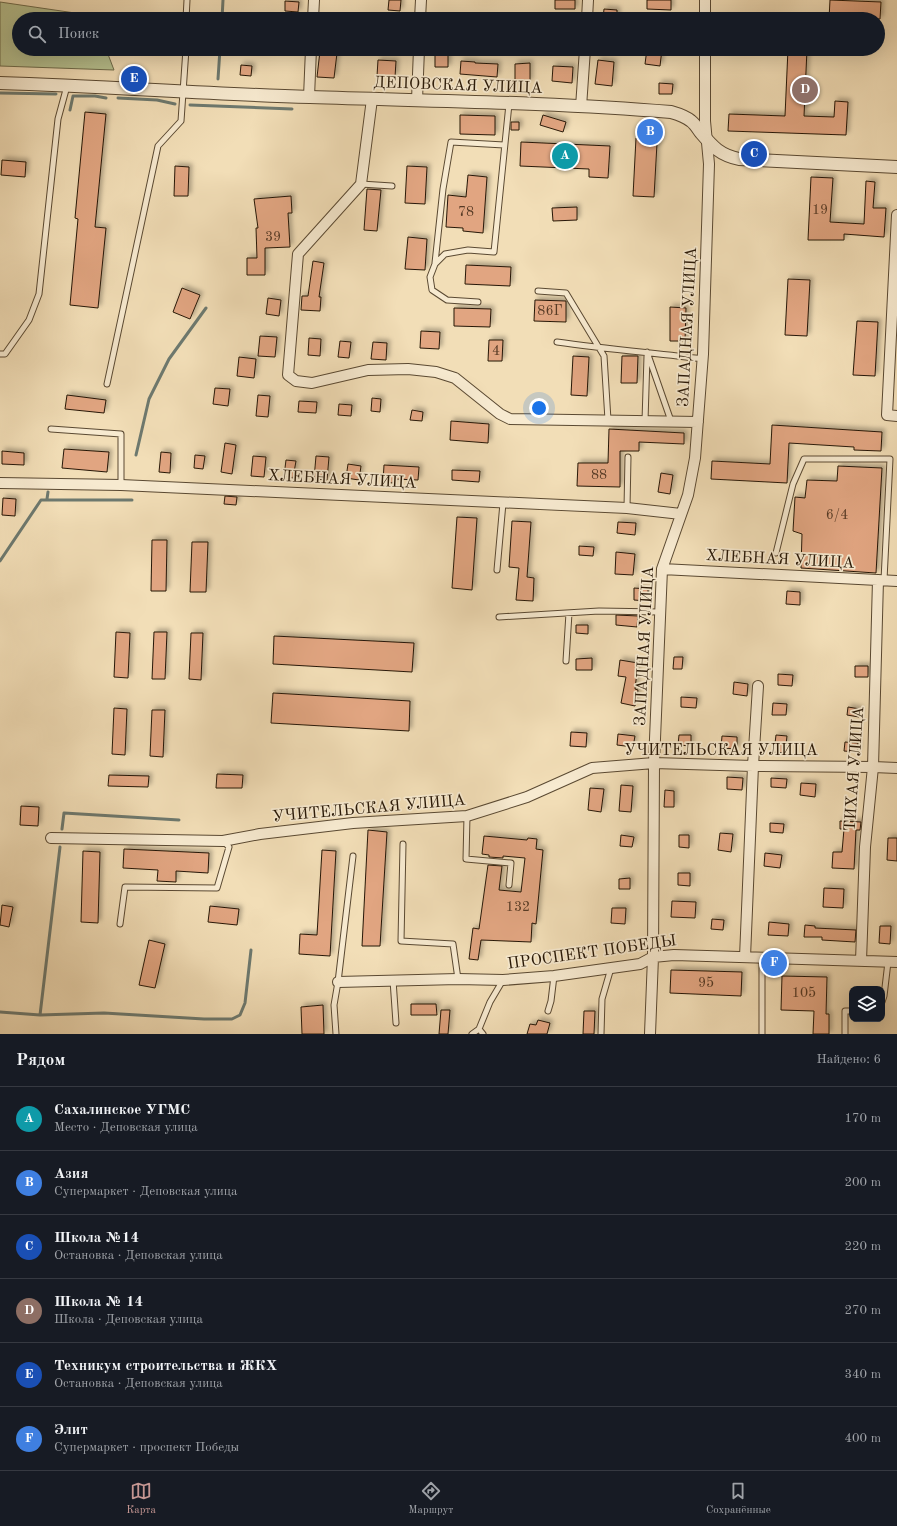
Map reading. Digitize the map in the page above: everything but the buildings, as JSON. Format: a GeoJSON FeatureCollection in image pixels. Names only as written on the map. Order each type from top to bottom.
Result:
{"type":"FeatureCollection","features":[{"type":"Feature","properties":{"kind":"street"},"geometry":{"type":"LineString","coordinates":[[313,12],[314,0]]}},
{"type":"Feature","properties":{"kind":"street"},"geometry":{"type":"LineString","coordinates":[[420,12],[421,0]]}},
{"type":"Feature","properties":{"kind":"street"},"geometry":{"type":"LineString","coordinates":[[587,12],[588,0]]}},
{"type":"Feature","properties":{"kind":"street"},"geometry":{"type":"LineString","coordinates":[[705,0],[705,12]]}},
{"type":"Feature","properties":{"kind":"street"},"geometry":{"type":"LineString","coordinates":[[309,97],[311,56]]}},
{"type":"Feature","properties":{"kind":"street"},"geometry":{"type":"LineString","coordinates":[[417,100],[419,56]]}},
{"type":"Feature","properties":{"kind":"street"},"geometry":{"type":"LineString","coordinates":[[581,107],[585,56]]}},
{"type":"Feature","properties":{"kind":"street","name":"ЗАПАДНАЯ УЛИЦА"},"geometry":{"type":"LineString","coordinates":[[650,1034],[653,957],[654,763],[662,569],[688,495],[695,458],[703,359],[709,170],[708,142],[705,121],[705,56]]}},
{"type":"Feature","properties":{"kind":"street","name":"ДЕПОВСКАЯ УЛИЦА"},"geometry":{"type":"LineString","coordinates":[[0,83],[671,112],[692,122],[708,142],[719,152],[728,156],[739,158],[897,168]]}},
{"type":"Feature","properties":{"kind":"street"},"geometry":{"type":"LineString","coordinates":[[372,99],[361,184],[298,254],[288,375],[296,381],[312,383],[368,370],[408,368],[436,372],[455,378],[500,414],[510,419],[698,422]]}},
{"type":"Feature","properties":{"kind":"street"},"geometry":{"type":"LineString","coordinates":[[892,415],[897,215]]}},
{"type":"Feature","properties":{"kind":"street","name":"ХЛЕБНАЯ УЛИЦА"},"geometry":{"type":"LineString","coordinates":[[0,483],[121,485],[503,502],[627,508],[681,514]]}},
{"type":"Feature","properties":{"kind":"street","name":"ХЛЕБНАЯ УЛИЦА"},"geometry":{"type":"LineString","coordinates":[[662,569],[897,581]]}},
{"type":"Feature","properties":{"kind":"street","name":"ТИХАЯ УЛИЦА"},"geometry":{"type":"LineString","coordinates":[[861,960],[865,847],[873,767],[881,580]]}},
{"type":"Feature","properties":{"kind":"street"},"geometry":{"type":"LineString","coordinates":[[745,957],[758,686]]}},
{"type":"Feature","properties":{"kind":"street","name":"УЧИТЕЛЬСКАЯ УЛИЦА"},"geometry":{"type":"LineString","coordinates":[[51,838],[223,841],[260,834],[353,823],[467,816],[527,797],[592,768],[654,763],[897,768]]}},
{"type":"Feature","properties":{"kind":"street","name":"ПРОСПЕКТ ПОБЕДЫ"},"geometry":{"type":"LineString","coordinates":[[338,982],[458,979],[503,980],[554,976],[640,964],[653,957],[674,955],[892,962]]}},
{"type":"Feature","properties":{"kind":"lane"},"geometry":{"type":"LineString","coordinates":[[186,0],[186,12]]}},
{"type":"Feature","properties":{"kind":"lane"},"geometry":{"type":"LineString","coordinates":[[107,384],[158,146],[181,121],[186,56]]}},
{"type":"Feature","properties":{"kind":"lane"},"geometry":{"type":"LineString","coordinates":[[0,354],[5,354],[29,320],[39,294],[58,119],[67,85]]}},
{"type":"Feature","properties":{"kind":"lane"},"geometry":{"type":"LineString","coordinates":[[435,264],[445,254],[468,250],[494,252],[509,104]]}},
{"type":"Feature","properties":{"kind":"lane"},"geometry":{"type":"LineString","coordinates":[[478,302],[447,300],[432,290],[430,277],[435,264],[443,189],[451,142],[504,145]]}},
{"type":"Feature","properties":{"kind":"lane"},"geometry":{"type":"LineString","coordinates":[[361,184],[392,186]]}},
{"type":"Feature","properties":{"kind":"lane"},"geometry":{"type":"LineString","coordinates":[[538,291],[566,293],[604,356],[608,420]]}},
{"type":"Feature","properties":{"kind":"lane"},"geometry":{"type":"LineString","coordinates":[[557,342],[599,349],[647,352],[703,359]]}},
{"type":"Feature","properties":{"kind":"lane"},"geometry":{"type":"LineString","coordinates":[[645,421],[647,352]]}},
{"type":"Feature","properties":{"kind":"lane"},"geometry":{"type":"LineString","coordinates":[[647,352],[671,421]]}},
{"type":"Feature","properties":{"kind":"lane"},"geometry":{"type":"LineString","coordinates":[[51,429],[121,434],[121,485]]}},
{"type":"Feature","properties":{"kind":"lane"},"geometry":{"type":"LineString","coordinates":[[627,508],[628,457]]}},
{"type":"Feature","properties":{"kind":"lane"},"geometry":{"type":"LineString","coordinates":[[776,553],[793,484],[804,459],[890,460],[881,580]]}},
{"type":"Feature","properties":{"kind":"lane"},"geometry":{"type":"LineString","coordinates":[[497,570],[503,502]]}},
{"type":"Feature","properties":{"kind":"lane"},"geometry":{"type":"LineString","coordinates":[[499,617],[598,611],[660,612]]}},
{"type":"Feature","properties":{"kind":"lane"},"geometry":{"type":"LineString","coordinates":[[566,661],[569,613]]}},
{"type":"Feature","properties":{"kind":"lane"},"geometry":{"type":"LineString","coordinates":[[467,816],[466,858],[511,863],[510,885]]}},
{"type":"Feature","properties":{"kind":"lane"},"geometry":{"type":"LineString","coordinates":[[120,924],[125,887],[217,888],[229,846],[223,841]]}},
{"type":"Feature","properties":{"kind":"lane"},"geometry":{"type":"LineString","coordinates":[[403,844],[401,941],[454,944],[458,979]]}},
{"type":"Feature","properties":{"kind":"lane"},"geometry":{"type":"LineString","coordinates":[[336,1034],[334,1005],[353,856]]}},
{"type":"Feature","properties":{"kind":"lane"},"geometry":{"type":"LineString","coordinates":[[762,957],[762,1034]]}},
{"type":"Feature","properties":{"kind":"lane"},"geometry":{"type":"LineString","coordinates":[[885,992],[892,962]]}},
{"type":"Feature","properties":{"kind":"lane"},"geometry":{"type":"LineString","coordinates":[[601,1034],[602,1000],[611,968]]}},
{"type":"Feature","properties":{"kind":"lane"},"geometry":{"type":"LineString","coordinates":[[548,1011],[551,1001],[554,976]]}},
{"type":"Feature","properties":{"kind":"lane"},"geometry":{"type":"LineString","coordinates":[[393,980],[396,1023]]}},
{"type":"Feature","properties":{"kind":"lane"},"geometry":{"type":"LineString","coordinates":[[472,1034],[481,1032],[490,1002],[503,980]]}},
{"type":"Feature","properties":{"kind":"lane"},"geometry":{"type":"LineString","coordinates":[[845,1034],[845,1011],[849,1011]]}},
{"type":"Feature","properties":{"kind":"green space"},"geometry":{"type":"Polygon","coordinates":[[[0,2],[68,12],[12,12],[12,56],[109,56],[114,70],[0,66],[0,2]]]}},
{"type":"Feature","properties":{"kind":"waterway"},"geometry":{"type":"LineString","coordinates":[[222,12],[223,0]]}},
{"type":"Feature","properties":{"kind":"waterway"},"geometry":{"type":"LineString","coordinates":[[218,79],[220,56]]}},
{"type":"Feature","properties":{"kind":"waterway"},"geometry":{"type":"LineString","coordinates":[[0,93],[56,94]]}},
{"type":"Feature","properties":{"kind":"waterway"},"geometry":{"type":"LineString","coordinates":[[70,110],[73,96],[95,96],[106,98]]}},
{"type":"Feature","properties":{"kind":"waterway"},"geometry":{"type":"LineString","coordinates":[[118,98],[157,100],[175,104]]}},
{"type":"Feature","properties":{"kind":"waterway"},"geometry":{"type":"LineString","coordinates":[[190,105],[292,109]]}},
{"type":"Feature","properties":{"kind":"waterway"},"geometry":{"type":"LineString","coordinates":[[136,455],[149,399],[169,359],[206,308]]}},
{"type":"Feature","properties":{"kind":"waterway"},"geometry":{"type":"LineString","coordinates":[[47,499],[48,492]]}},
{"type":"Feature","properties":{"kind":"waterway"},"geometry":{"type":"LineString","coordinates":[[0,561],[41,500],[132,500]]}},
{"type":"Feature","properties":{"kind":"waterway"},"geometry":{"type":"LineString","coordinates":[[62,829],[64,813],[179,820]]}},
{"type":"Feature","properties":{"kind":"waterway"},"geometry":{"type":"LineString","coordinates":[[40,1015],[60,847]]}},
{"type":"Feature","properties":{"kind":"waterway"},"geometry":{"type":"LineString","coordinates":[[0,1012],[40,1015],[104,1013],[204,1019],[232,1019],[240,1015],[245,1003],[251,950]]}},
{"type":"Feature","properties":{"kind":"place","name":"Техникум строительства и ЖКХ"},"geometry":{"type":"Point","coordinates":[134,79]}},
{"type":"Feature","properties":{"kind":"place","name":"Школа № 14"},"geometry":{"type":"Point","coordinates":[805,90]}},
{"type":"Feature","properties":{"kind":"place","name":"Азия"},"geometry":{"type":"Point","coordinates":[650,132]}},
{"type":"Feature","properties":{"kind":"place","name":"Школа №14"},"geometry":{"type":"Point","coordinates":[754,154]}},
{"type":"Feature","properties":{"kind":"place","name":"Сахалинское УГМС"},"geometry":{"type":"Point","coordinates":[565,156]}},
{"type":"Feature","properties":{"kind":"place","name":"Элит"},"geometry":{"type":"Point","coordinates":[774,963]}}]}
